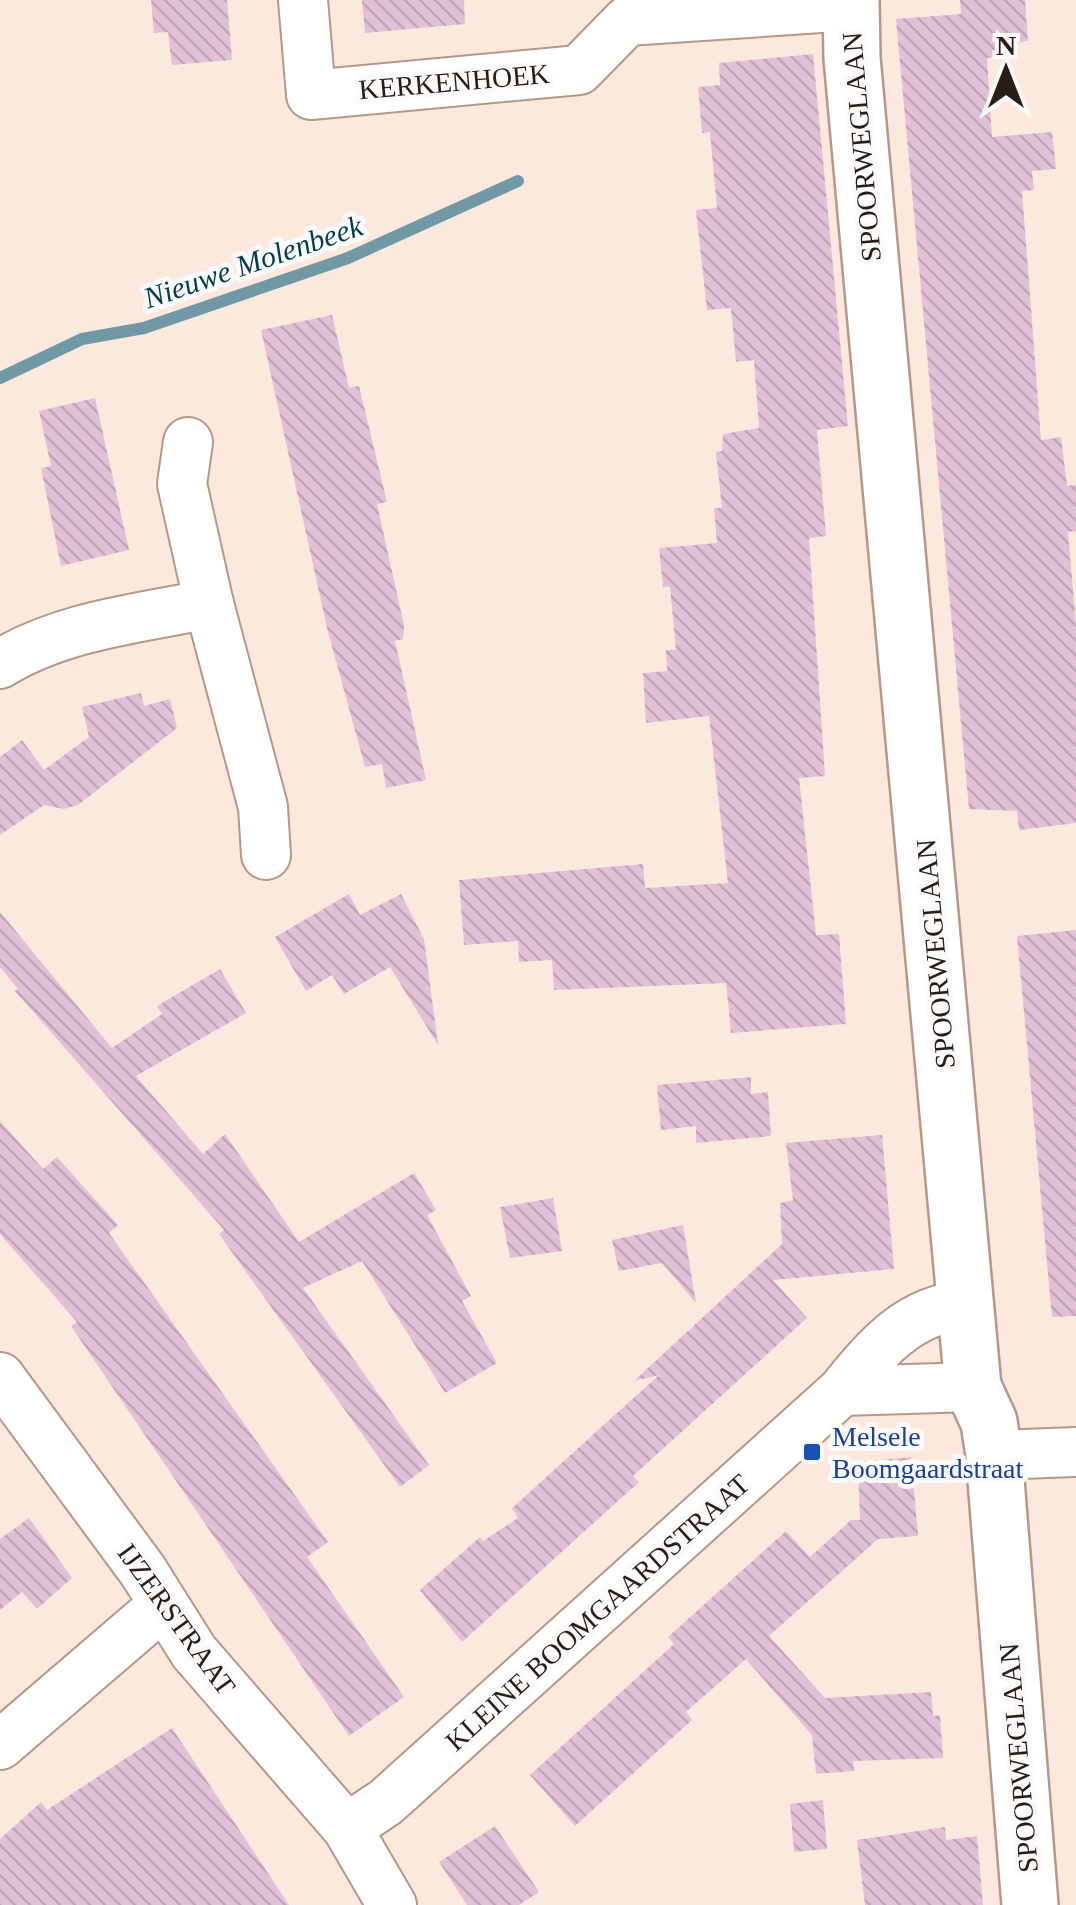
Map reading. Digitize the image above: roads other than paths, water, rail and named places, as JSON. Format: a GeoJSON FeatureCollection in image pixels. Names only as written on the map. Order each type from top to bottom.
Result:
{"type":"FeatureCollection","features":[{"type":"Feature","properties":{"kind":"street","name":"KERKENHOEK"},"geometry":{"type":"LineString","coordinates":[[302,0],[312,94],[578,70],[627,21],[851,3]]}},
{"type":"Feature","properties":{"kind":"street","name":"SPOORWEGLAAN"},"geometry":{"type":"LineString","coordinates":[[851,3],[966,1305],[974,1387],[989,1422],[994,1455],[1030,1905]]}},
{"type":"Feature","properties":{"kind":"street"},"geometry":{"type":"LineString","coordinates":[[188,442],[182,484],[263,807],[266,855]]}},
{"type":"Feature","properties":{"kind":"street"},"geometry":{"type":"LineString","coordinates":[[0,664],[22,650],[77,632],[209,604]]}},
{"type":"Feature","properties":{"kind":"street","name":"KLEINE BOOMGAARDSTRAAT"},"geometry":{"type":"LineString","coordinates":[[347,1828],[386,1802],[842,1391],[872,1355],[910,1320],[937,1307],[966,1305]]}},
{"type":"Feature","properties":{"kind":"street","name":"IJZERSTRAAT"},"geometry":{"type":"LineString","coordinates":[[0,1377],[143,1572],[194,1652],[347,1828],[392,1905]]}},
{"type":"Feature","properties":{"kind":"street"},"geometry":{"type":"LineString","coordinates":[[842,1391],[974,1387]]}},
{"type":"Feature","properties":{"kind":"street"},"geometry":{"type":"LineString","coordinates":[[994,1455],[1076,1452]]}},
{"type":"Feature","properties":{"kind":"street"},"geometry":{"type":"LineString","coordinates":[[0,1745],[162,1606]]}},
{"type":"Feature","properties":{"kind":"waterway","name":"Nieuwe Molenbeek"},"geometry":{"type":"LineString","coordinates":[[0,378],[82,339],[144,328],[348,258],[518,181]]}},
{"type":"Feature","properties":{"kind":"place","name":"Melsele Boomgaardstraat"},"geometry":{"type":"Point","coordinates":[812,1452]}}]}
